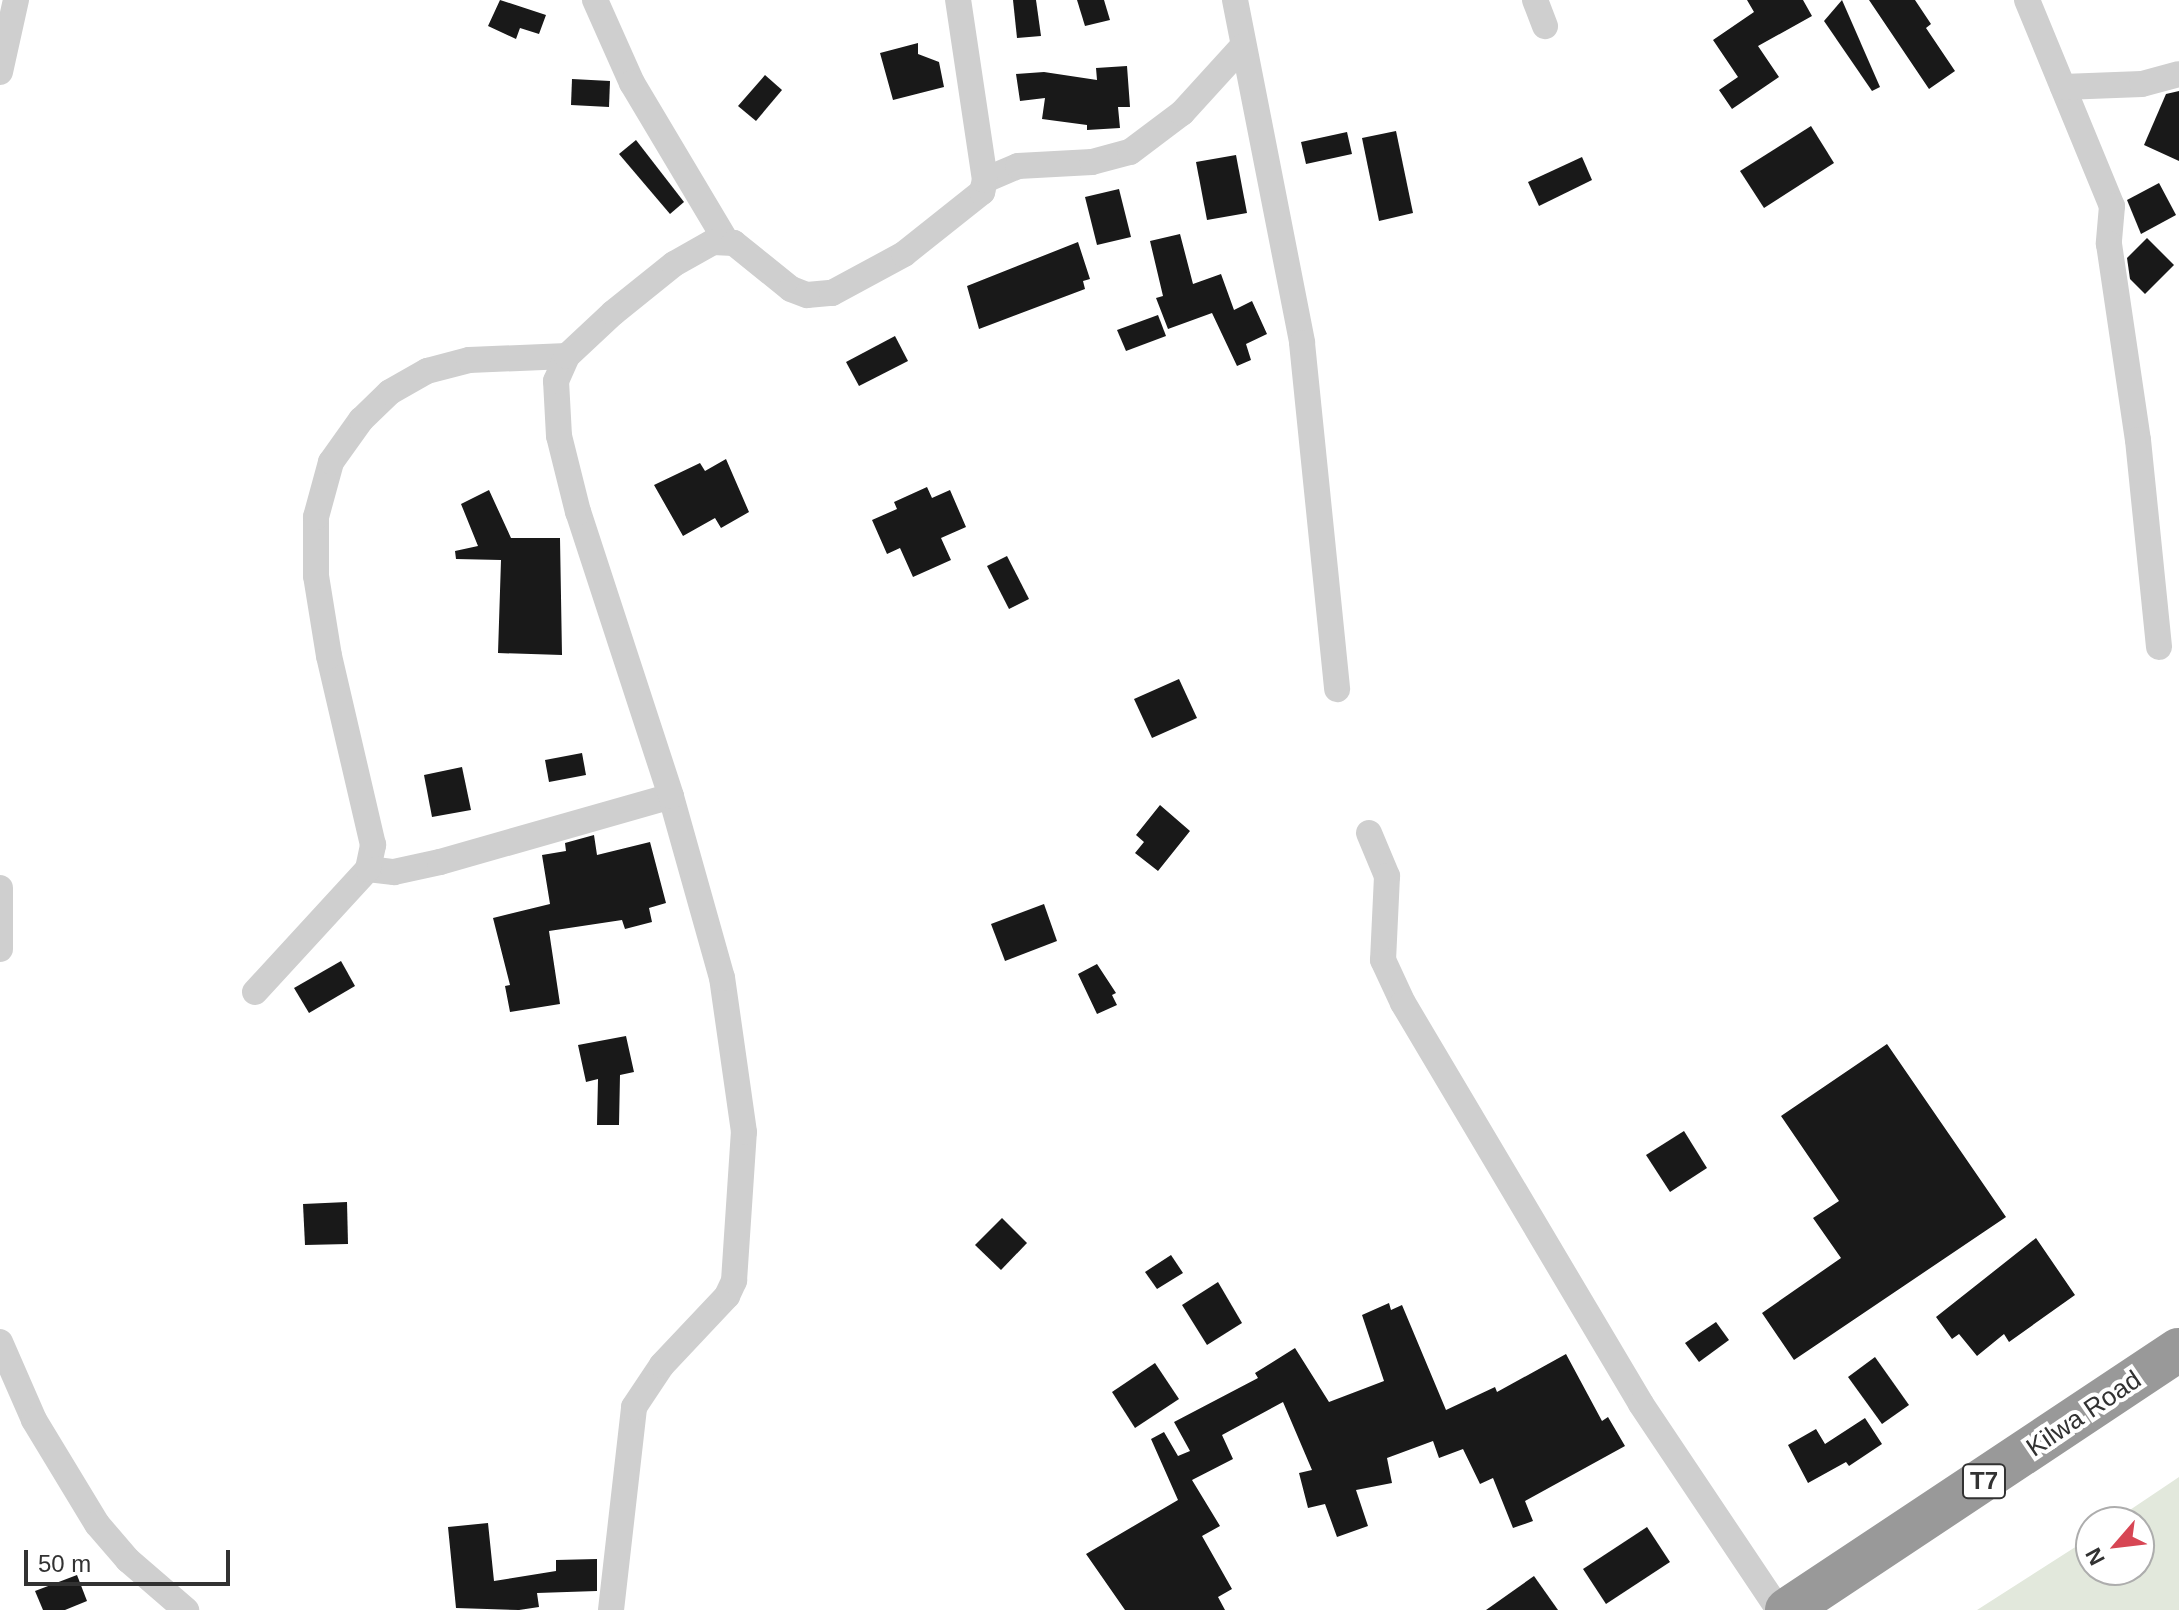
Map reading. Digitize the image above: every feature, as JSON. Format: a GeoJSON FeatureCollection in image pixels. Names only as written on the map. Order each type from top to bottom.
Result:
{"type":"FeatureCollection","features":[{"type":"Feature","properties":{"kind":"highway","name":"Kilwa Road"},"geometry":{"type":"LineString","coordinates":[[1787,1610],[2179,1350]]}},
{"type":"Feature","properties":{"kind":"street"},"geometry":{"type":"LineString","coordinates":[[0,72],[16,0]]}},
{"type":"Feature","properties":{"kind":"street"},"geometry":{"type":"LineString","coordinates":[[595,0],[632,83],[725,239],[791,289],[807,295],[832,293],[942,227],[982,192],[985,180],[958,0]]}},
{"type":"Feature","properties":{"kind":"street"},"geometry":{"type":"LineString","coordinates":[[1235,0],[1302,343],[1337,689]]}},
{"type":"Feature","properties":{"kind":"street"},"geometry":{"type":"LineString","coordinates":[[1535,0],[1545,26]]}},
{"type":"Feature","properties":{"kind":"street"},"geometry":{"type":"LineString","coordinates":[[2027,0],[2113,212],[2109,244],[2133,394],[2159,647]]}},
{"type":"Feature","properties":{"kind":"street"},"geometry":{"type":"LineString","coordinates":[[985,180],[1018,166],[1079,163],[1130,152],[1182,113],[1242,47]]}},
{"type":"Feature","properties":{"kind":"street"},"geometry":{"type":"LineString","coordinates":[[2063,87],[2142,84],[2179,74]]}},
{"type":"Feature","properties":{"kind":"street"},"geometry":{"type":"LineString","coordinates":[[611,1610],[634,1407],[662,1365],[727,1296],[734,1281],[742,1200],[744,1132],[738,1059],[722,978],[671,796],[578,512],[559,436],[556,381],[567,356],[674,264],[725,239]]}},
{"type":"Feature","properties":{"kind":"street"},"geometry":{"type":"LineString","coordinates":[[255,992],[368,869],[373,845],[329,656],[316,576],[316,517],[331,462],[361,420],[390,392],[427,371],[469,360],[567,356]]}},
{"type":"Feature","properties":{"kind":"street"},"geometry":{"type":"LineString","coordinates":[[368,869],[394,872],[440,862],[671,796]]}},
{"type":"Feature","properties":{"kind":"street"},"geometry":{"type":"LineString","coordinates":[[1369,833],[1387,876],[1383,960],[1403,1003],[1641,1404],[1779,1610]]}},
{"type":"Feature","properties":{"kind":"street"},"geometry":{"type":"LineString","coordinates":[[0,888],[0,949]]}},
{"type":"Feature","properties":{"kind":"street"},"geometry":{"type":"LineString","coordinates":[[0,1342],[34,1420],[97,1524],[128,1560],[186,1610]]}},
{"type":"Feature","properties":{"kind":"shaded area"},"geometry":{"type":"Polygon","coordinates":[[[2179,1477],[2179,1610],[1977,1610],[2075,1547],[2075,1586],[2155,1586],[2155,1506],[2136,1506],[2179,1477]]]}},
{"type":"Feature","properties":{"kind":"building"},"geometry":{"type":"Polygon","coordinates":[[[500,0],[546,15],[539,34],[520,28],[516,39],[488,26],[500,0]]]}},
{"type":"Feature","properties":{"kind":"building"},"geometry":{"type":"Polygon","coordinates":[[[1013,0],[1036,0],[1041,36],[1017,38],[1013,0]]]}},
{"type":"Feature","properties":{"kind":"building"},"geometry":{"type":"Polygon","coordinates":[[[1077,0],[1104,0],[1110,20],[1085,26],[1077,0]]]}},
{"type":"Feature","properties":{"kind":"building"},"geometry":{"type":"Polygon","coordinates":[[[1747,0],[1803,0],[1812,16],[1758,46],[1779,77],[1732,109],[1719,90],[1738,77],[1713,40],[1754,12],[1747,0]]]}},
{"type":"Feature","properties":{"kind":"building"},"geometry":{"type":"Polygon","coordinates":[[[1842,0],[1880,87],[1872,91],[1824,21],[1842,0]]]}},
{"type":"Feature","properties":{"kind":"building"},"geometry":{"type":"Polygon","coordinates":[[[1869,0],[1915,0],[1931,24],[1926,28],[1955,71],[1929,89],[1869,0]]]}},
{"type":"Feature","properties":{"kind":"building"},"geometry":{"type":"Polygon","coordinates":[[[918,43],[918,54],[939,62],[944,87],[893,100],[880,53],[918,43]]]}},
{"type":"Feature","properties":{"kind":"building"},"geometry":{"type":"Polygon","coordinates":[[[1127,66],[1130,107],[1118,107],[1120,128],[1087,130],[1087,125],[1042,119],[1045,98],[1020,101],[1016,74],[1044,72],[1097,80],[1096,68],[1127,66]]]}},
{"type":"Feature","properties":{"kind":"building"},"geometry":{"type":"Polygon","coordinates":[[[765,75],[782,90],[756,121],[738,106],[765,75]]]}},
{"type":"Feature","properties":{"kind":"building"},"geometry":{"type":"Polygon","coordinates":[[[572,79],[610,81],[609,107],[571,105],[572,79]]]}},
{"type":"Feature","properties":{"kind":"building"},"geometry":{"type":"Polygon","coordinates":[[[2179,91],[2179,161],[2144,145],[2166,94],[2179,91]]]}},
{"type":"Feature","properties":{"kind":"building"},"geometry":{"type":"Polygon","coordinates":[[[1811,126],[1834,163],[1764,208],[1740,171],[1811,126]]]}},
{"type":"Feature","properties":{"kind":"building"},"geometry":{"type":"Polygon","coordinates":[[[1396,131],[1413,213],[1379,221],[1362,138],[1396,131]]]}},
{"type":"Feature","properties":{"kind":"building"},"geometry":{"type":"Polygon","coordinates":[[[1347,132],[1352,154],[1306,164],[1301,142],[1347,132]]]}},
{"type":"Feature","properties":{"kind":"building"},"geometry":{"type":"Polygon","coordinates":[[[636,140],[684,202],[670,214],[619,154],[636,140]]]}},
{"type":"Feature","properties":{"kind":"building"},"geometry":{"type":"Polygon","coordinates":[[[1236,155],[1247,213],[1207,220],[1196,162],[1236,155]]]}},
{"type":"Feature","properties":{"kind":"building"},"geometry":{"type":"Polygon","coordinates":[[[1582,157],[1592,180],[1539,206],[1528,182],[1582,157]]]}},
{"type":"Feature","properties":{"kind":"building"},"geometry":{"type":"Polygon","coordinates":[[[2159,183],[2176,215],[2141,234],[2127,200],[2159,183]]]}},
{"type":"Feature","properties":{"kind":"building"},"geometry":{"type":"Polygon","coordinates":[[[1119,189],[1131,237],[1097,245],[1085,197],[1119,189]]]}},
{"type":"Feature","properties":{"kind":"building"},"geometry":{"type":"Polygon","coordinates":[[[1180,234],[1193,284],[1221,274],[1234,310],[1252,301],[1267,334],[1246,344],[1251,360],[1237,366],[1212,313],[1168,329],[1156,298],[1163,296],[1150,241],[1180,234]]]}},
{"type":"Feature","properties":{"kind":"building"},"geometry":{"type":"Polygon","coordinates":[[[2147,238],[2174,265],[2145,294],[2130,279],[2127,258],[2147,238]]]}},
{"type":"Feature","properties":{"kind":"building"},"geometry":{"type":"Polygon","coordinates":[[[1078,242],[1090,279],[1083,281],[1085,289],[979,329],[967,286],[1078,242]]]}},
{"type":"Feature","properties":{"kind":"building"},"geometry":{"type":"Polygon","coordinates":[[[1158,315],[1166,336],[1126,351],[1117,330],[1158,315]]]}},
{"type":"Feature","properties":{"kind":"building"},"geometry":{"type":"Polygon","coordinates":[[[895,336],[908,361],[859,386],[846,362],[895,336]]]}},
{"type":"Feature","properties":{"kind":"building"},"geometry":{"type":"Polygon","coordinates":[[[726,459],[749,512],[721,528],[715,518],[683,536],[654,485],[700,463],[705,471],[726,459]]]}},
{"type":"Feature","properties":{"kind":"building"},"geometry":{"type":"Polygon","coordinates":[[[927,487],[932,498],[950,490],[966,527],[941,538],[951,560],[913,577],[900,548],[887,554],[872,520],[897,509],[894,502],[927,487]]]}},
{"type":"Feature","properties":{"kind":"building"},"geometry":{"type":"Polygon","coordinates":[[[489,490],[511,538],[560,538],[562,655],[498,653],[501,560],[456,559],[455,551],[478,546],[461,504],[489,490]]]}},
{"type":"Feature","properties":{"kind":"building"},"geometry":{"type":"Polygon","coordinates":[[[1007,556],[1029,599],[1009,609],[987,566],[1007,556]]]}},
{"type":"Feature","properties":{"kind":"building"},"geometry":{"type":"Polygon","coordinates":[[[1179,679],[1197,718],[1152,738],[1134,699],[1179,679]]]}},
{"type":"Feature","properties":{"kind":"building"},"geometry":{"type":"Polygon","coordinates":[[[582,753],[586,775],[549,782],[545,760],[582,753]]]}},
{"type":"Feature","properties":{"kind":"building"},"geometry":{"type":"Polygon","coordinates":[[[462,767],[471,810],[432,817],[424,775],[462,767]]]}},
{"type":"Feature","properties":{"kind":"building"},"geometry":{"type":"Polygon","coordinates":[[[1160,805],[1190,831],[1158,871],[1135,853],[1144,842],[1136,835],[1160,805]]]}},
{"type":"Feature","properties":{"kind":"building"},"geometry":{"type":"Polygon","coordinates":[[[594,835],[597,855],[650,842],[666,903],[649,908],[652,922],[625,929],[622,920],[549,931],[560,1004],[510,1012],[505,986],[510,985],[493,918],[550,904],[542,855],[566,851],[565,843],[594,835]]]}},
{"type":"Feature","properties":{"kind":"building"},"geometry":{"type":"Polygon","coordinates":[[[1044,904],[1057,941],[1005,961],[991,924],[1044,904]]]}},
{"type":"Feature","properties":{"kind":"building"},"geometry":{"type":"Polygon","coordinates":[[[341,961],[355,986],[309,1013],[294,988],[341,961]]]}},
{"type":"Feature","properties":{"kind":"building"},"geometry":{"type":"Polygon","coordinates":[[[1097,964],[1116,993],[1112,995],[1117,1005],[1097,1014],[1078,974],[1097,964]]]}},
{"type":"Feature","properties":{"kind":"building"},"geometry":{"type":"Polygon","coordinates":[[[626,1036],[634,1072],[620,1075],[619,1125],[597,1125],[598,1079],[586,1082],[578,1045],[626,1036]]]}},
{"type":"Feature","properties":{"kind":"building"},"geometry":{"type":"Polygon","coordinates":[[[1887,1044],[2006,1217],[1794,1360],[1762,1313],[1841,1258],[1813,1218],[1839,1201],[1781,1116],[1887,1044]]]}},
{"type":"Feature","properties":{"kind":"building"},"geometry":{"type":"Polygon","coordinates":[[[1684,1131],[1707,1168],[1670,1192],[1646,1155],[1684,1131]]]}},
{"type":"Feature","properties":{"kind":"building"},"geometry":{"type":"Polygon","coordinates":[[[347,1202],[348,1244],[305,1245],[303,1204],[347,1202]]]}},
{"type":"Feature","properties":{"kind":"building"},"geometry":{"type":"Polygon","coordinates":[[[1002,1218],[1027,1243],[1001,1270],[975,1245],[1002,1218]]]}},
{"type":"Feature","properties":{"kind":"building"},"geometry":{"type":"Polygon","coordinates":[[[2036,1238],[2075,1295],[2009,1342],[2004,1334],[1977,1356],[1959,1334],[1952,1339],[1936,1317],[2036,1238]]]}},
{"type":"Feature","properties":{"kind":"building"},"geometry":{"type":"Polygon","coordinates":[[[1171,1255],[1183,1273],[1157,1289],[1145,1272],[1171,1255]]]}},
{"type":"Feature","properties":{"kind":"building"},"geometry":{"type":"Polygon","coordinates":[[[1218,1282],[1242,1323],[1207,1345],[1182,1305],[1218,1282]]]}},
{"type":"Feature","properties":{"kind":"building"},"geometry":{"type":"Polygon","coordinates":[[[1389,1303],[1391,1310],[1402,1305],[1446,1410],[1495,1387],[1497,1392],[1566,1354],[1602,1421],[1608,1417],[1625,1446],[1525,1501],[1533,1521],[1513,1528],[1493,1478],[1480,1484],[1463,1449],[1439,1458],[1433,1441],[1387,1458],[1392,1483],[1356,1490],[1368,1526],[1337,1537],[1325,1504],[1308,1508],[1299,1473],[1312,1470],[1283,1402],[1222,1435],[1233,1459],[1192,1480],[1220,1526],[1202,1536],[1232,1589],[1218,1597],[1225,1610],[1125,1610],[1086,1554],[1178,1500],[1151,1439],[1164,1432],[1178,1456],[1190,1451],[1174,1422],[1258,1378],[1255,1373],[1295,1348],[1329,1402],[1384,1381],[1362,1315],[1389,1303]]]}},
{"type":"Feature","properties":{"kind":"building"},"geometry":{"type":"Polygon","coordinates":[[[1716,1322],[1729,1340],[1699,1362],[1685,1343],[1716,1322]]]}},
{"type":"Feature","properties":{"kind":"building"},"geometry":{"type":"Polygon","coordinates":[[[1875,1357],[1909,1405],[1882,1424],[1848,1377],[1875,1357]]]}},
{"type":"Feature","properties":{"kind":"building"},"geometry":{"type":"Polygon","coordinates":[[[1155,1363],[1179,1399],[1135,1428],[1112,1392],[1155,1363]]]}},
{"type":"Feature","properties":{"kind":"building"},"geometry":{"type":"Polygon","coordinates":[[[1865,1418],[1882,1444],[1849,1466],[1846,1462],[1808,1483],[1788,1445],[1816,1429],[1825,1444],[1865,1418]]]}},
{"type":"Feature","properties":{"kind":"building"},"geometry":{"type":"Polygon","coordinates":[[[488,1523],[494,1581],[556,1571],[556,1560],[597,1559],[597,1591],[537,1593],[539,1607],[519,1610],[456,1608],[448,1527],[488,1523]]]}},
{"type":"Feature","properties":{"kind":"building"},"geometry":{"type":"Polygon","coordinates":[[[1647,1527],[1670,1562],[1606,1604],[1583,1569],[1647,1527]]]}},
{"type":"Feature","properties":{"kind":"building"},"geometry":{"type":"Polygon","coordinates":[[[77,1575],[87,1601],[65,1610],[43,1610],[35,1591],[77,1575]]]}},
{"type":"Feature","properties":{"kind":"building"},"geometry":{"type":"Polygon","coordinates":[[[1534,1576],[1558,1610],[1486,1610],[1534,1576]]]}}]}
